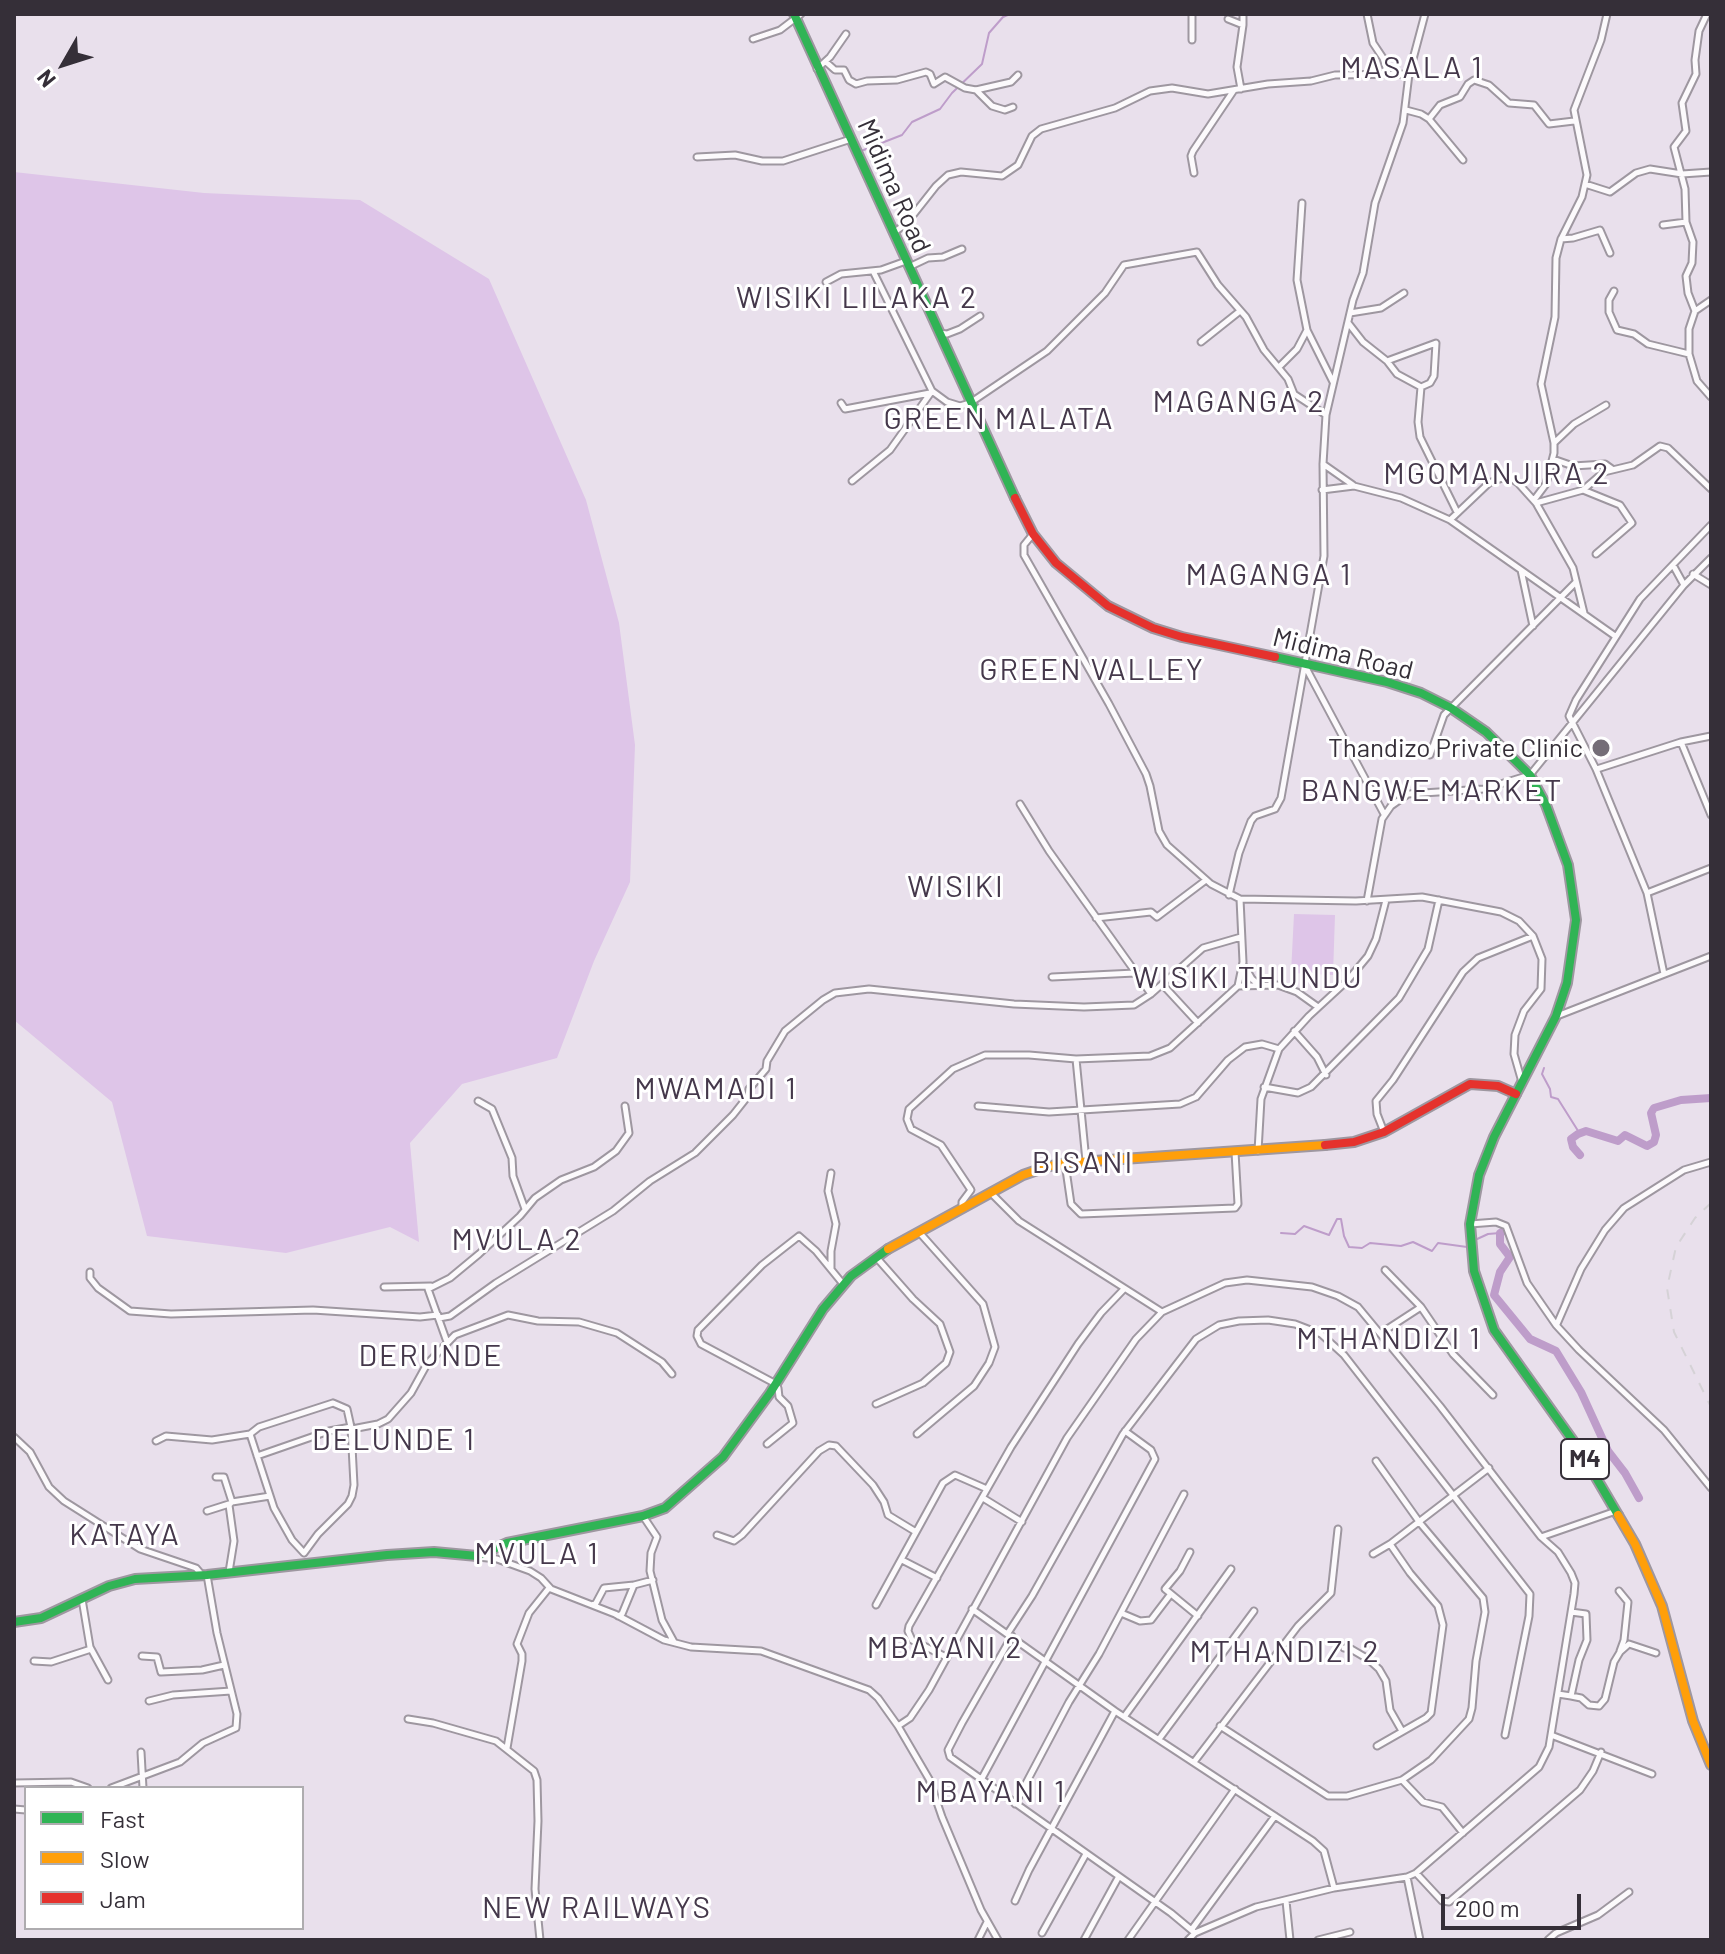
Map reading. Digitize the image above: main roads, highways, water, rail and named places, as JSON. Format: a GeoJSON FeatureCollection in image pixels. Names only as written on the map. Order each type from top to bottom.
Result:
{"type":"FeatureCollection","features":[{"type":"Feature","properties":{"kind":"main road","name":"Midima Road"},"geometry":{"type":"LineString","coordinates":[[797,15],[817,69],[970,403],[1033,534],[1056,563],[1108,606],[1134,620],[1182,637],[1387,682],[1421,693],[1451,708],[1486,732],[1530,775],[1562,844],[1576,920],[1567,983],[1556,1016],[1516,1094],[1475,1188],[1470,1224],[1474,1271],[1494,1330],[1581,1452],[1617,1510],[1662,1606],[1693,1721],[1711,1765]]}},
{"type":"Feature","properties":{"kind":"main road"},"geometry":{"type":"LineString","coordinates":[[14,1622],[41,1618],[109,1586],[135,1579],[204,1575],[410,1553],[477,1556],[507,1543],[643,1516],[665,1508],[723,1457],[843,1284],[876,1257],[918,1231],[1032,1171],[1086,1161],[1354,1142],[1384,1132],[1470,1084],[1498,1086],[1516,1094]]}},
{"type":"Feature","properties":{"kind":"waterway"},"geometry":{"type":"LineString","coordinates":[[861,151],[902,135],[912,122],[940,109],[982,64],[989,33],[1003,17],[1010,14]]}},
{"type":"Feature","properties":{"kind":"waterway"},"geometry":{"type":"LineString","coordinates":[[1544,1068],[1542,1074],[1551,1097],[1558,1099],[1580,1134]]}},
{"type":"Feature","properties":{"kind":"waterway"},"geometry":{"type":"LineString","coordinates":[[1580,1155],[1571,1139],[1578,1134],[1586,1131],[1618,1141],[1625,1135],[1647,1146],[1654,1142],[1656,1135],[1651,1113],[1654,1108],[1681,1100],[1711,1098]]}},
{"type":"Feature","properties":{"kind":"waterway"},"geometry":{"type":"LineString","coordinates":[[1281,1233],[1295,1234],[1304,1226],[1329,1235],[1337,1219],[1341,1219],[1349,1247],[1362,1248],[1370,1243],[1401,1246],[1413,1242],[1432,1251],[1438,1243],[1467,1247]]}},
{"type":"Feature","properties":{"kind":"waterway"},"geometry":{"type":"LineString","coordinates":[[1506,1230],[1500,1233],[1500,1244],[1510,1257],[1500,1272],[1494,1295],[1530,1339],[1556,1351],[1581,1392],[1608,1451],[1639,1498]]}},
{"type":"Feature","properties":{"kind":"waterway"},"geometry":{"type":"LineString","coordinates":[[1475,1240],[1500,1233]]}},
{"type":"Feature","properties":{"kind":"railway"},"geometry":{"type":"LineString","coordinates":[[1711,1203],[1695,1218],[1676,1247],[1667,1288],[1674,1332],[1711,1407]]}},
{"type":"Feature","properties":{"kind":"place","name":"Thandizo Private Clinic"},"geometry":{"type":"Point","coordinates":[1601,748]}},
{"type":"Feature","properties":{"kind":"district","name":"MASALA 1"},"geometry":{"type":"Point","coordinates":[1412,68]}},
{"type":"Feature","properties":{"kind":"district","name":"WISIKI LILAKA 2"},"geometry":{"type":"Point","coordinates":[857,298]}},
{"type":"Feature","properties":{"kind":"district","name":"MAGANGA 2"},"geometry":{"type":"Point","coordinates":[1239,402]}},
{"type":"Feature","properties":{"kind":"district","name":"GREEN MALATA"},"geometry":{"type":"Point","coordinates":[999,419]}},
{"type":"Feature","properties":{"kind":"district","name":"MGOMANJIRA 2"},"geometry":{"type":"Point","coordinates":[1497,474]}},
{"type":"Feature","properties":{"kind":"district","name":"MAGANGA 1"},"geometry":{"type":"Point","coordinates":[1269,575]}},
{"type":"Feature","properties":{"kind":"district","name":"GREEN VALLEY"},"geometry":{"type":"Point","coordinates":[1092,670]}},
{"type":"Feature","properties":{"kind":"district","name":"BANGWE MARKET"},"geometry":{"type":"Point","coordinates":[1432,791]}},
{"type":"Feature","properties":{"kind":"district","name":"WISIKI"},"geometry":{"type":"Point","coordinates":[956,887]}},
{"type":"Feature","properties":{"kind":"district","name":"WISIKI THUNDU"},"geometry":{"type":"Point","coordinates":[1248,978]}},
{"type":"Feature","properties":{"kind":"district","name":"MWAMADI 1"},"geometry":{"type":"Point","coordinates":[716,1089]}},
{"type":"Feature","properties":{"kind":"district","name":"BISANI"},"geometry":{"type":"Point","coordinates":[1083,1163]}},
{"type":"Feature","properties":{"kind":"district","name":"MVULA 2"},"geometry":{"type":"Point","coordinates":[517,1240]}},
{"type":"Feature","properties":{"kind":"district","name":"MTHANDIZI 1"},"geometry":{"type":"Point","coordinates":[1389,1339]}},
{"type":"Feature","properties":{"kind":"district","name":"DERUNDE"},"geometry":{"type":"Point","coordinates":[431,1356]}},
{"type":"Feature","properties":{"kind":"district","name":"DELUNDE 1"},"geometry":{"type":"Point","coordinates":[394,1440]}},
{"type":"Feature","properties":{"kind":"district","name":"KATAYA"},"geometry":{"type":"Point","coordinates":[125,1535]}},
{"type":"Feature","properties":{"kind":"district","name":"MVULA 1"},"geometry":{"type":"Point","coordinates":[537,1554]}},
{"type":"Feature","properties":{"kind":"district","name":"MBAYANI 2"},"geometry":{"type":"Point","coordinates":[945,1648]}},
{"type":"Feature","properties":{"kind":"district","name":"MTHANDIZI 2"},"geometry":{"type":"Point","coordinates":[1285,1652]}},
{"type":"Feature","properties":{"kind":"district","name":"MBAYANI 1"},"geometry":{"type":"Point","coordinates":[991,1792]}},
{"type":"Feature","properties":{"kind":"district","name":"NEW RAILWAYS"},"geometry":{"type":"Point","coordinates":[597,1908]}}]}
